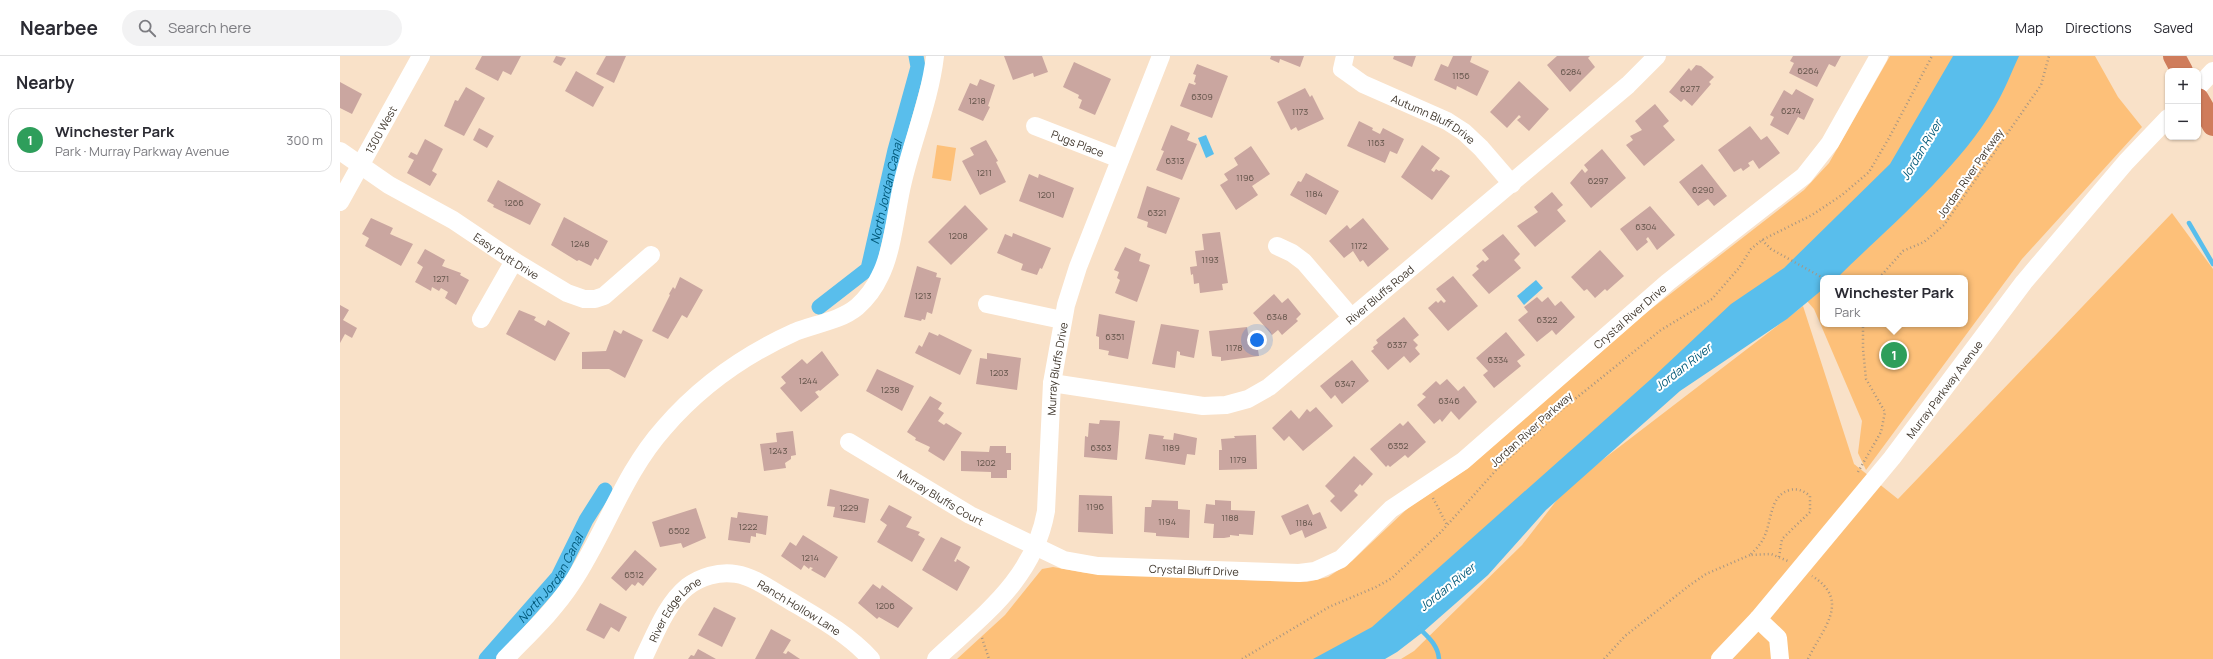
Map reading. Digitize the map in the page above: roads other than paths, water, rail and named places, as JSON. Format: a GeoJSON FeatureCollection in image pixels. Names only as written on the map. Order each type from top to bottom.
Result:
{"type":"FeatureCollection","features":[{"type":"Feature","properties":{"kind":"highway"},"geometry":{"type":"LineString","coordinates":[[2174,56],[2180,68]]}},
{"type":"Feature","properties":{"kind":"highway"},"geometry":{"type":"LineString","coordinates":[[2201,104],[2213,125]]}},
{"type":"Feature","properties":{"kind":"street","name":"1300 West"},"geometry":{"type":"LineString","coordinates":[[340,202],[421,56]]}},
{"type":"Feature","properties":{"kind":"street"},"geometry":{"type":"LineString","coordinates":[[505,659],[544,618],[573,582],[633,469],[651,442],[684,405],[734,365],[798,331],[840,317],[856,308],[868,295],[881,276],[887,255],[903,182],[932,77],[935,56]]}},
{"type":"Feature","properties":{"kind":"street","name":"Murray Bluffs Drive"},"geometry":{"type":"LineString","coordinates":[[936,659],[1011,588],[1029,562],[1035,546],[1046,511],[1052,383],[1062,320],[1078,267],[1161,56]]}},
{"type":"Feature","properties":{"kind":"street","name":"River Bluffs Road"},"geometry":{"type":"LineString","coordinates":[[1052,383],[1203,406],[1226,405],[1248,399],[1269,387],[1512,184],[1628,85],[1657,56]]}},
{"type":"Feature","properties":{"kind":"street","name":"Crystal River Drive"},"geometry":{"type":"LineString","coordinates":[[1350,550],[1391,509],[1427,483],[1463,461],[1662,287],[1804,176],[1830,143],[1879,56]]}},
{"type":"Feature","properties":{"kind":"street","name":"Autumn Bluff Drive"},"geometry":{"type":"LineString","coordinates":[[1344,62],[1363,84],[1447,122],[1464,132],[1481,148],[1512,184]]}},
{"type":"Feature","properties":{"kind":"street"},"geometry":{"type":"LineString","coordinates":[[2201,84],[2213,71]]}},
{"type":"Feature","properties":{"kind":"street","name":"Murray Parkway Avenue"},"geometry":{"type":"LineString","coordinates":[[1720,659],[1758,619],[1801,569],[1892,458],[2024,282],[2126,162],[2165,121]]}},
{"type":"Feature","properties":{"kind":"street","name":"Pugs Place"},"geometry":{"type":"LineString","coordinates":[[1036,126],[1120,159]]}},
{"type":"Feature","properties":{"kind":"street","name":"Easy Putt Drive"},"geometry":{"type":"LineString","coordinates":[[340,151],[389,185],[453,220],[514,261],[567,293],[584,299],[595,299],[612,290],[651,256]]}},
{"type":"Feature","properties":{"kind":"street"},"geometry":{"type":"LineString","coordinates":[[1277,246],[1292,253],[1304,262],[1352,318]]}},
{"type":"Feature","properties":{"kind":"street"},"geometry":{"type":"LineString","coordinates":[[481,319],[514,261]]}},
{"type":"Feature","properties":{"kind":"street"},"geometry":{"type":"LineString","coordinates":[[988,304],[1062,320]]}},
{"type":"Feature","properties":{"kind":"street","name":"Murray Bluffs Court"},"geometry":{"type":"LineString","coordinates":[[850,442],[970,515],[1035,546]]}},
{"type":"Feature","properties":{"kind":"street","name":"Crystal Bluff Drive"},"geometry":{"type":"LineString","coordinates":[[1035,546],[1064,560],[1098,566],[1299,573],[1314,571],[1330,565],[1350,550]]}},
{"type":"Feature","properties":{"kind":"street","name":"River Edge Lane"},"geometry":{"type":"LineString","coordinates":[[643,659],[676,598],[688,586],[702,578],[719,574]]}},
{"type":"Feature","properties":{"kind":"street","name":"Ranch Hollow Lane"},"geometry":{"type":"LineString","coordinates":[[719,574],[735,574],[751,578],[844,634],[871,659]]}},
{"type":"Feature","properties":{"kind":"street"},"geometry":{"type":"LineString","coordinates":[[1758,619],[1778,638],[1780,659]]}},
{"type":"Feature","properties":{"kind":"water","name":"Jordan River"},"geometry":{"type":"Polygon","coordinates":[[[1953,56],[2019,56],[1998,102],[1979,130],[1962,153],[1923,196],[1840,275],[1820,275],[1820,292],[1787,319],[1680,391],[1546,510],[1488,575],[1423,632],[1397,652],[1385,659],[1313,659],[1372,627],[1651,379],[1731,304],[1784,268],[1890,164],[1953,56]]]}},
{"type":"Feature","properties":{"kind":"water"},"geometry":{"type":"Polygon","coordinates":[[[1206,135],[1214,154],[1206,158],[1198,138],[1206,135]]]}},
{"type":"Feature","properties":{"kind":"water"},"geometry":{"type":"Polygon","coordinates":[[[1536,280],[1543,288],[1524,305],[1517,296],[1536,280]]]}},
{"type":"Feature","properties":{"kind":"waterway","name":"North Jordan Canal"},"geometry":{"type":"LineString","coordinates":[[819,307],[868,269],[895,150],[918,67],[916,56]]}},
{"type":"Feature","properties":{"kind":"waterway"},"geometry":{"type":"LineString","coordinates":[[2189,223],[2213,264]]}},
{"type":"Feature","properties":{"kind":"waterway","name":"North Jordan Canal"},"geometry":{"type":"LineString","coordinates":[[486,659],[558,577],[586,520],[605,490]]}},
{"type":"Feature","properties":{"kind":"waterway"},"geometry":{"type":"LineString","coordinates":[[1419,628],[1435,645],[1439,659]]}},
{"type":"Feature","properties":{"kind":"place","name":"Winchester Park"},"geometry":{"type":"Point","coordinates":[1894,355]}}]}
